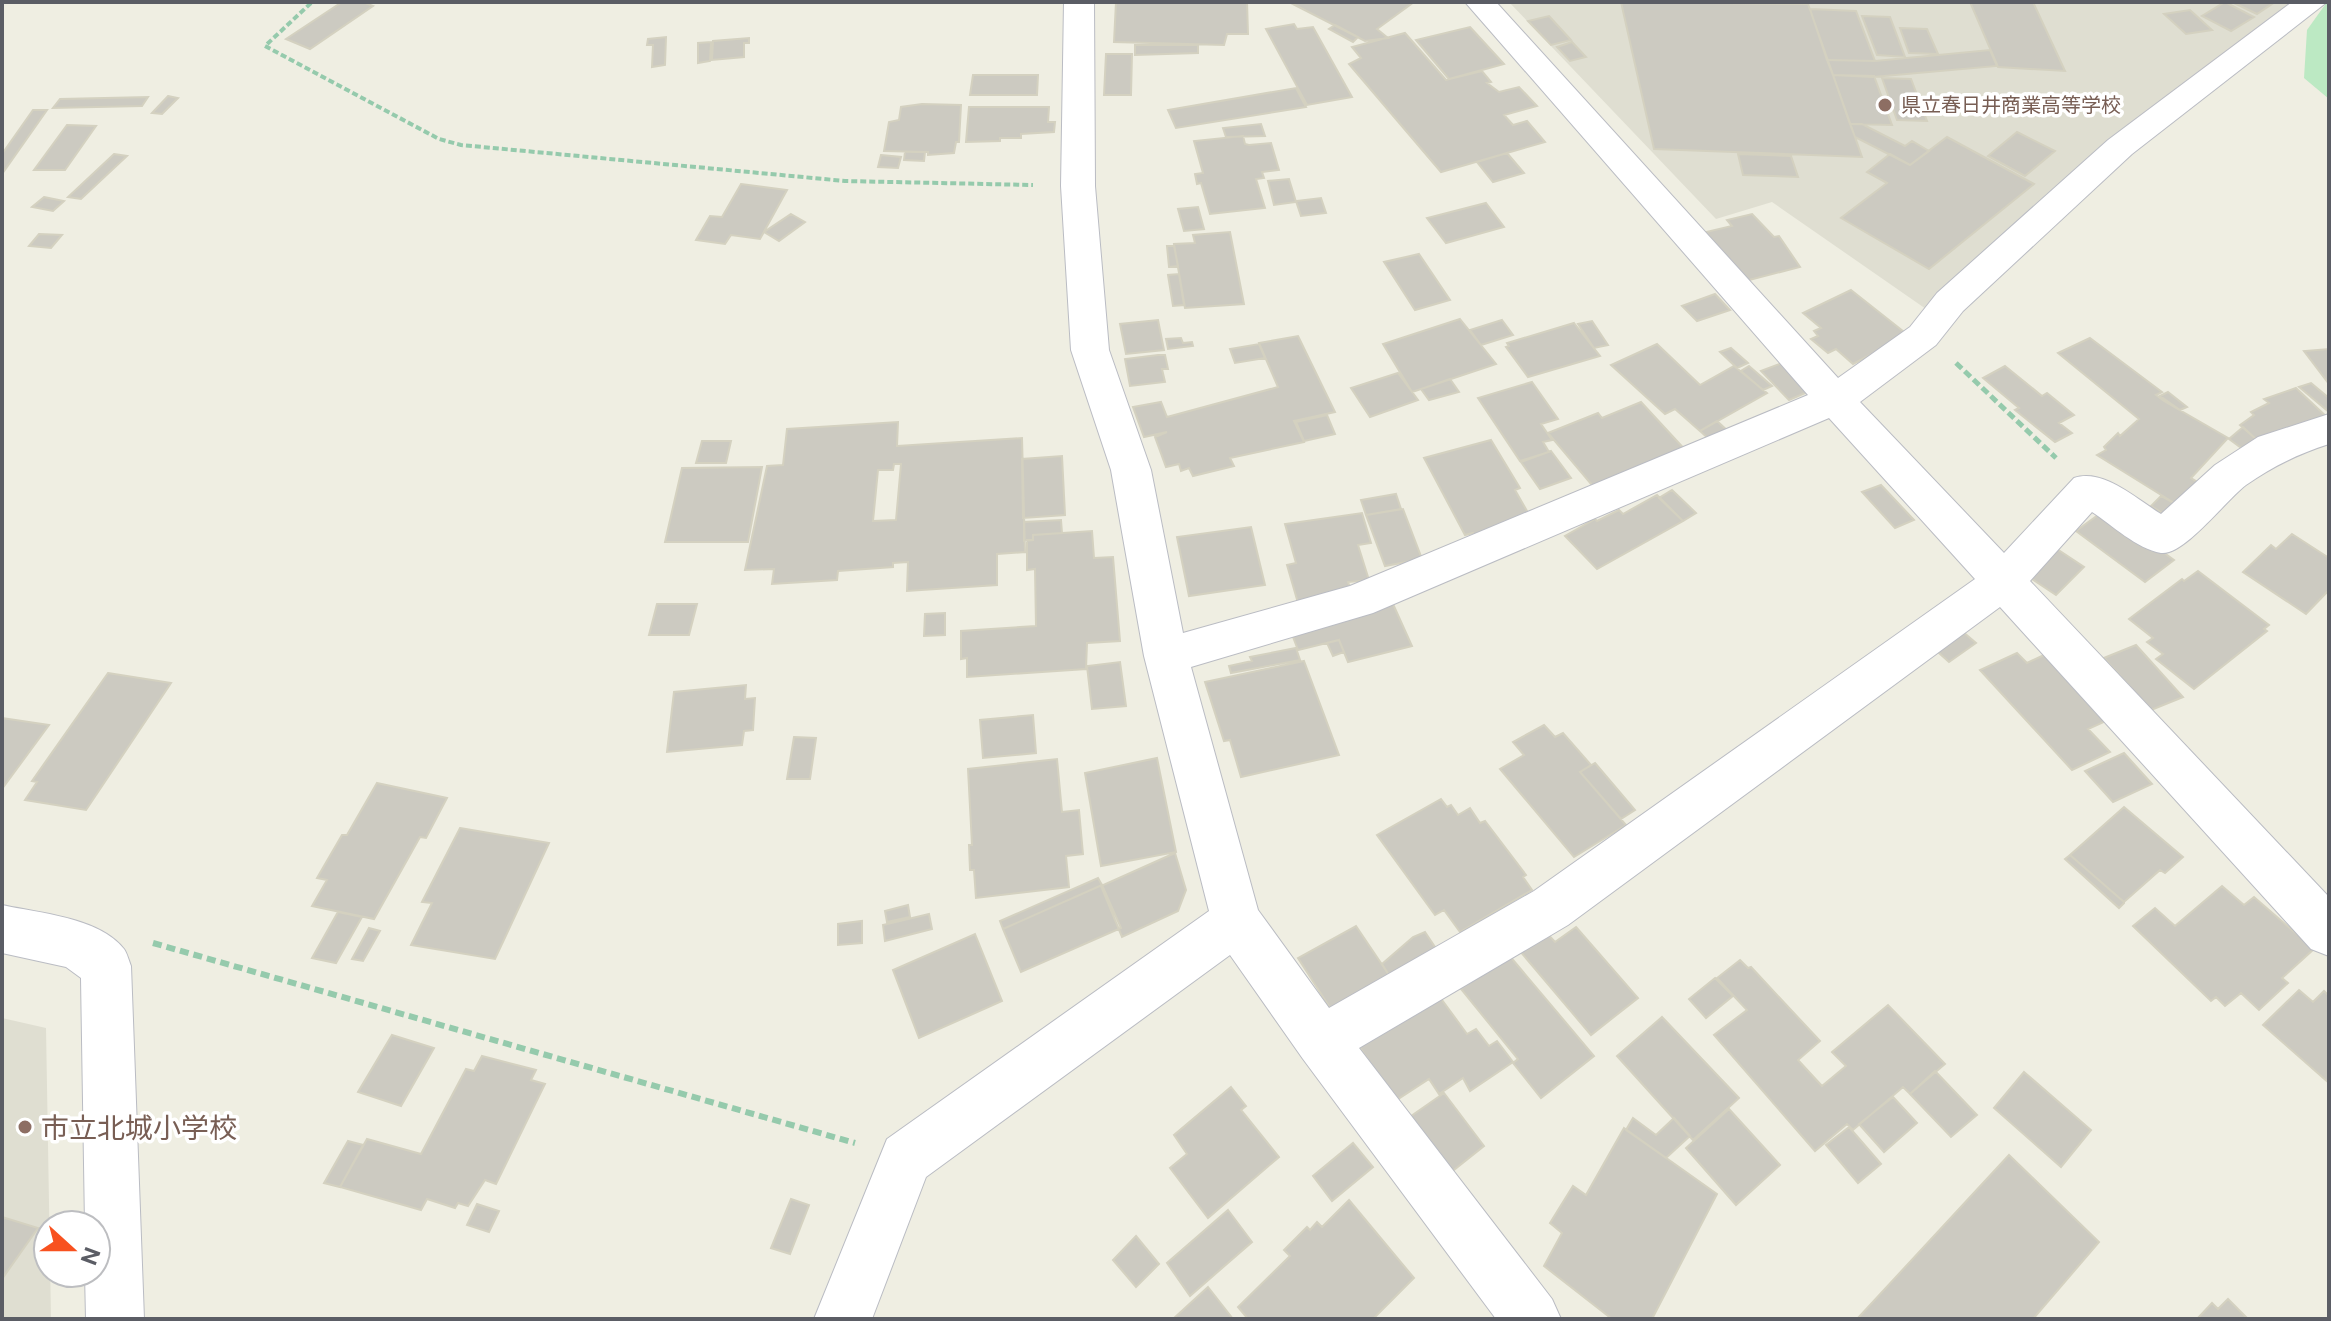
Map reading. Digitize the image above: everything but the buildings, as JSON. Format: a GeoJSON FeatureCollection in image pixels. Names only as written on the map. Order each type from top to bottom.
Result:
{"type":"FeatureCollection","features":[{"type":"Feature","properties":{"kind":"street"},"geometry":{"type":"LineString","coordinates":[[1079,2],[1078,186],[1090,350],[1131,470],[1166,656],[1236,921],[1321,1041],[1532,1319]]}},
{"type":"Feature","properties":{"kind":"street"},"geometry":{"type":"LineString","coordinates":[[1480,2],[1835,400],[2329,932]]}},
{"type":"Feature","properties":{"kind":"street"},"geometry":{"type":"LineString","coordinates":[[1166,656],[1358,601],[1835,400],[1923,336],[1950,302],[2120,147],[2312,2]]}},
{"type":"Feature","properties":{"kind":"street"},"geometry":{"type":"LineString","coordinates":[[1321,1041],[1551,908],[2005,580],[2088,489],[2164,537],[2229,476],[2272,448],[2329,429]]}},
{"type":"Feature","properties":{"kind":"street"},"geometry":{"type":"LineString","coordinates":[[843,1319],[906,1158],[1236,921]]}},
{"type":"Feature","properties":{"kind":"street"},"geometry":{"type":"LineString","coordinates":[[2,929],[78,945],[106,966],[115,1319]]}},
{"type":"Feature","properties":{"kind":"path"},"geometry":{"type":"LineString","coordinates":[[311,3],[265,46],[439,139],[461,145],[845,181],[1078,186]]}},
{"type":"Feature","properties":{"kind":"path"},"geometry":{"type":"LineString","coordinates":[[1923,336],[1949,356],[2088,489]]}},
{"type":"Feature","properties":{"kind":"path"},"geometry":{"type":"LineString","coordinates":[[78,945],[156,943],[906,1158]]}},
{"type":"Feature","properties":{"kind":"shaded area","name":"県立春日井商業高等学校"},"geometry":{"type":"Polygon","coordinates":[[[1509,2],[2306,2],[1926,309],[1772,202],[1716,219],[1509,2]]]}},
{"type":"Feature","properties":{"kind":"shaded area","name":"市立北城小学校"},"geometry":{"type":"Polygon","coordinates":[[[2,1018],[46,1028],[49,1209],[32,1209],[32,1289],[50,1289],[51,1319],[2,1319],[2,1018]]]}},
{"type":"Feature","properties":{"kind":"green space"},"geometry":{"type":"Polygon","coordinates":[[[2327,2],[2329,99],[2304,78],[2307,30],[2327,2]]]}},
{"type":"Feature","properties":{"kind":"place","name":"県立春日井商業高等学校"},"geometry":{"type":"Point","coordinates":[1885,105]}},
{"type":"Feature","properties":{"kind":"place","name":"市立北城小学校"},"geometry":{"type":"Point","coordinates":[25,1127]}}]}
